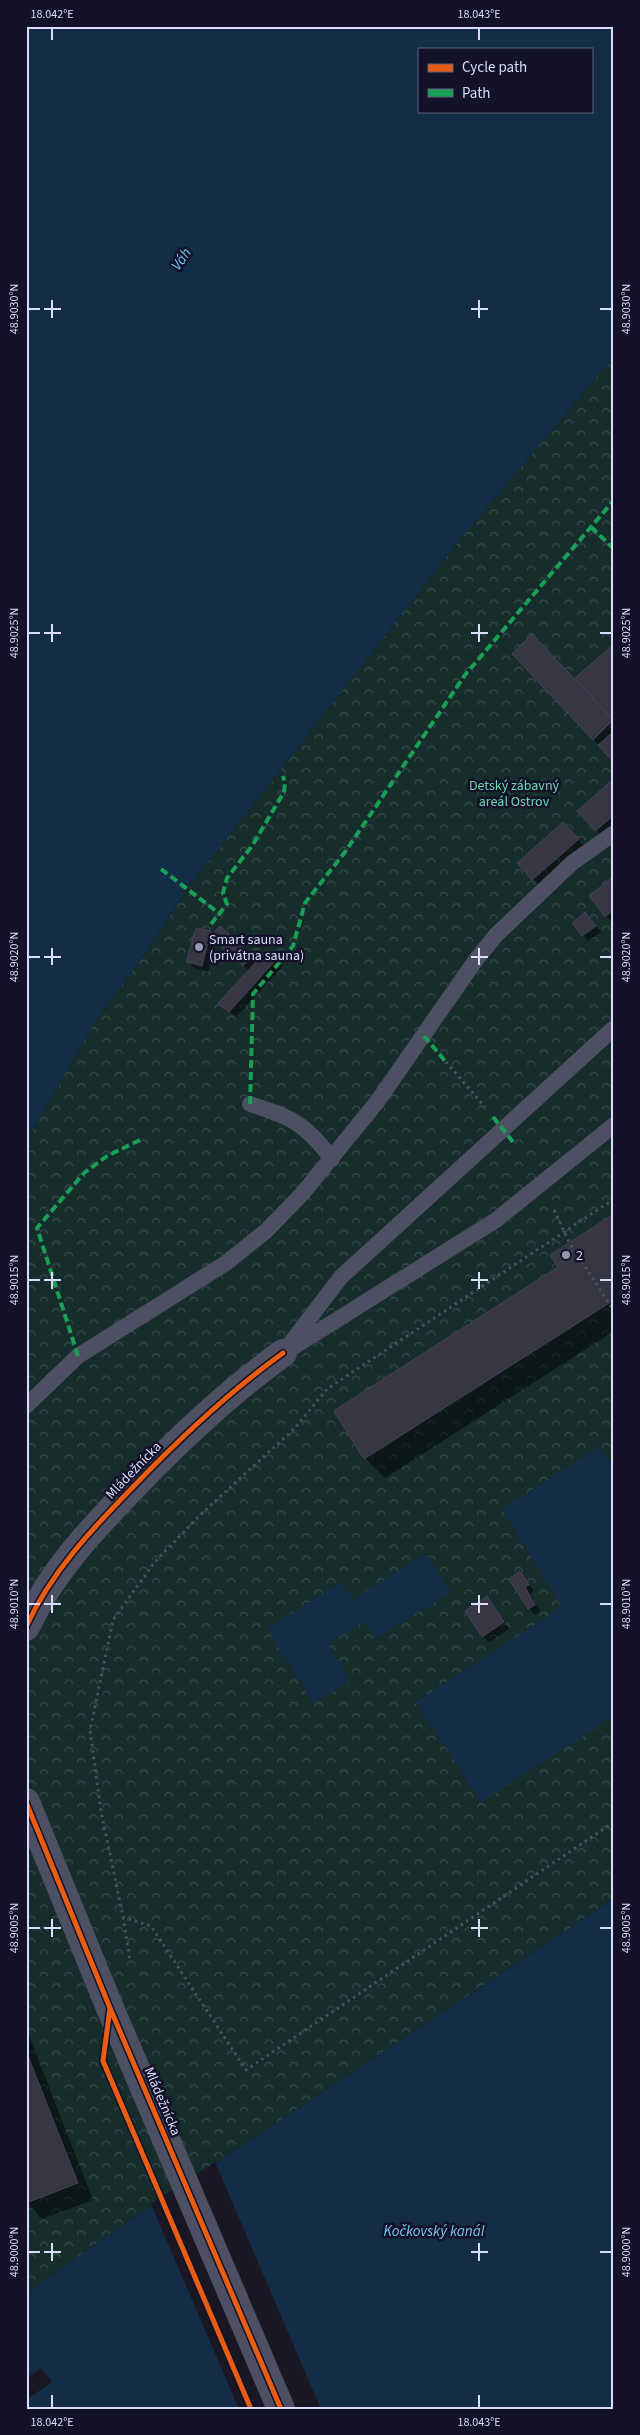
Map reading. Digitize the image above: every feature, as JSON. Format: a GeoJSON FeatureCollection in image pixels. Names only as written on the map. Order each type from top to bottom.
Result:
{"type":"FeatureCollection","features":[{"type":"Feature","properties":{"kind":"street","name":"Mládežnícka"},"geometry":{"type":"LineString","coordinates":[[26,1627],[40,1598],[69,1556],[103,1518],[172,1447],[241,1384],[283,1353]]}},
{"type":"Feature","properties":{"kind":"street","name":"Mládežnícka"},"geometry":{"type":"LineString","coordinates":[[26,1802],[110,2008],[281,2409]]}},
{"type":"Feature","properties":{"kind":"lane"},"geometry":{"type":"LineString","coordinates":[[26,1406],[78,1356],[226,1263],[266,1231],[302,1194],[377,1102],[475,960],[496,935],[572,863],[614,833]]}},
{"type":"Feature","properties":{"kind":"lane"},"geometry":{"type":"LineString","coordinates":[[283,1353],[341,1277],[614,1028]]}},
{"type":"Feature","properties":{"kind":"lane"},"geometry":{"type":"LineString","coordinates":[[250,1104],[288,1117],[313,1135],[332,1159]]}},
{"type":"Feature","properties":{"kind":"lane"},"geometry":{"type":"LineString","coordinates":[[283,1353],[496,1220],[614,1125]]}},
{"type":"Feature","properties":{"kind":"path"},"geometry":{"type":"LineString","coordinates":[[446,1062],[488,1110]]}},
{"type":"Feature","properties":{"kind":"path"},"geometry":{"type":"LineString","coordinates":[[614,1199],[327,1389],[295,1428],[199,1516],[154,1563],[113,1620],[90,1730],[101,1812],[123,1917],[151,1926],[246,2070],[614,1822]]}},
{"type":"Feature","properties":{"kind":"path"},"geometry":{"type":"LineString","coordinates":[[569,1242],[614,1311]]}},
{"type":"Feature","properties":{"kind":"green space","name":"Detský zábavný areál Ostrov"},"geometry":{"type":"Polygon","coordinates":[[[614,356],[614,1899],[118,2228],[26,2294],[26,1141],[98,1017],[139,962],[187,889],[461,538],[614,356]]]}},
{"type":"Feature","properties":{"kind":"water","name":"Váh"},"geometry":{"type":"Polygon","coordinates":[[[26,26],[614,26],[614,356],[461,538],[187,889],[139,962],[98,1017],[26,1141],[26,26]]]}},
{"type":"Feature","properties":{"kind":"water"},"geometry":{"type":"Polygon","coordinates":[[[599,1447],[614,1469],[614,1716],[481,1802],[416,1702],[562,1607],[502,1509],[599,1447]]]}},
{"type":"Feature","properties":{"kind":"water"},"geometry":{"type":"Polygon","coordinates":[[[426,1553],[451,1592],[376,1639],[365,1621],[328,1644],[350,1681],[314,1703],[267,1629],[341,1582],[353,1600],[426,1553]]]}},
{"type":"Feature","properties":{"kind":"water","name":"Kočkovský kanál"},"geometry":{"type":"Polygon","coordinates":[[[614,1899],[614,2409],[26,2409],[26,2294],[118,2228],[614,1899]]]}},
{"type":"Feature","properties":{"kind":"pier"},"geometry":{"type":"Polygon","coordinates":[[[215,2162],[321,2409],[239,2409],[151,2204],[215,2162]]]}},
{"type":"Feature","properties":{"kind":"pier"},"geometry":{"type":"Polygon","coordinates":[[[41,2368],[52,2382],[26,2400],[26,2371],[30,2376],[41,2368]]]}},
{"type":"Feature","properties":{"kind":"building"},"geometry":{"type":"Polygon","coordinates":[[[532,634],[613,720],[593,740],[512,654],[532,634]]]}},
{"type":"Feature","properties":{"kind":"building"},"geometry":{"type":"Polygon","coordinates":[[[614,644],[614,721],[575,678],[614,644]]]}},
{"type":"Feature","properties":{"kind":"building"},"geometry":{"type":"Polygon","coordinates":[[[614,731],[614,763],[598,745],[614,731]]]}},
{"type":"Feature","properties":{"kind":"building"},"geometry":{"type":"Polygon","coordinates":[[[610,782],[614,786],[614,815],[595,831],[577,811],[610,782]]]}},
{"type":"Feature","properties":{"kind":"building"},"geometry":{"type":"Polygon","coordinates":[[[563,822],[579,839],[532,880],[517,863],[563,822]]]}},
{"type":"Feature","properties":{"kind":"building"},"geometry":{"type":"Polygon","coordinates":[[[614,876],[614,909],[605,917],[589,896],[614,876]]]}},
{"type":"Feature","properties":{"kind":"building"},"geometry":{"type":"Polygon","coordinates":[[[585,912],[596,926],[582,936],[572,923],[585,912]]]}},
{"type":"Feature","properties":{"kind":"building"},"geometry":{"type":"Polygon","coordinates":[[[220,926],[253,956],[243,966],[210,937],[220,926]]]}},
{"type":"Feature","properties":{"kind":"building","name":"Smart sauna (privátna sauna)"},"geometry":{"type":"Polygon","coordinates":[[[196,928],[211,931],[202,966],[186,962],[196,928]]]}},
{"type":"Feature","properties":{"kind":"building"},"geometry":{"type":"Polygon","coordinates":[[[267,950],[277,959],[229,1012],[218,1003],[267,950]]]}},
{"type":"Feature","properties":{"kind":"building"},"geometry":{"type":"Polygon","coordinates":[[[614,1214],[614,1300],[364,1459],[335,1413],[335,1410],[558,1267],[550,1255],[614,1214]]]}},
{"type":"Feature","properties":{"kind":"building"},"geometry":{"type":"Polygon","coordinates":[[[520,1571],[529,1585],[525,1587],[535,1605],[528,1609],[509,1579],[520,1571]]]}},
{"type":"Feature","properties":{"kind":"building"},"geometry":{"type":"Polygon","coordinates":[[[487,1596],[504,1622],[482,1637],[465,1611],[487,1596]]]}},
{"type":"Feature","properties":{"kind":"building"},"geometry":{"type":"Polygon","coordinates":[[[26,2051],[78,2183],[26,2203],[26,2051]]]}},
{"type":"Feature","properties":{"kind":"marked path"},"geometry":{"type":"LineString","coordinates":[[250,1104],[253,994],[293,946],[305,903],[345,852],[465,675],[614,500]]}},
{"type":"Feature","properties":{"kind":"marked path"},"geometry":{"type":"LineString","coordinates":[[591,527],[614,549]]}},
{"type":"Feature","properties":{"kind":"marked path"},"geometry":{"type":"LineString","coordinates":[[211,924],[227,904],[223,893],[227,878],[252,846],[284,792],[285,783],[283,776]]}},
{"type":"Feature","properties":{"kind":"marked path"},"geometry":{"type":"LineString","coordinates":[[161,869],[220,914]]}},
{"type":"Feature","properties":{"kind":"marked path"},"geometry":{"type":"LineString","coordinates":[[424,1036],[446,1062]]}},
{"type":"Feature","properties":{"kind":"marked path"},"geometry":{"type":"LineString","coordinates":[[493,1117],[513,1142]]}},
{"type":"Feature","properties":{"kind":"marked path"},"geometry":{"type":"LineString","coordinates":[[78,1356],[37,1228],[84,1173],[107,1156],[142,1139]]}},
{"type":"Feature","properties":{"kind":"cycle path"},"geometry":{"type":"LineString","coordinates":[[26,1627],[36,1607],[60,1570],[103,1518],[187,1433],[243,1383],[283,1353]]}},
{"type":"Feature","properties":{"kind":"cycle path"},"geometry":{"type":"LineString","coordinates":[[26,1802],[110,2008],[281,2409]]}},
{"type":"Feature","properties":{"kind":"cycle path"},"geometry":{"type":"LineString","coordinates":[[110,2008],[103,2061],[251,2409]]}},
{"type":"Feature","properties":{"kind":"place","name":"Smart sauna (privátna sauna)"},"geometry":{"type":"Point","coordinates":[199,947]}},
{"type":"Feature","properties":{"kind":"place","name":"2"},"geometry":{"type":"Point","coordinates":[566,1255]}}]}
